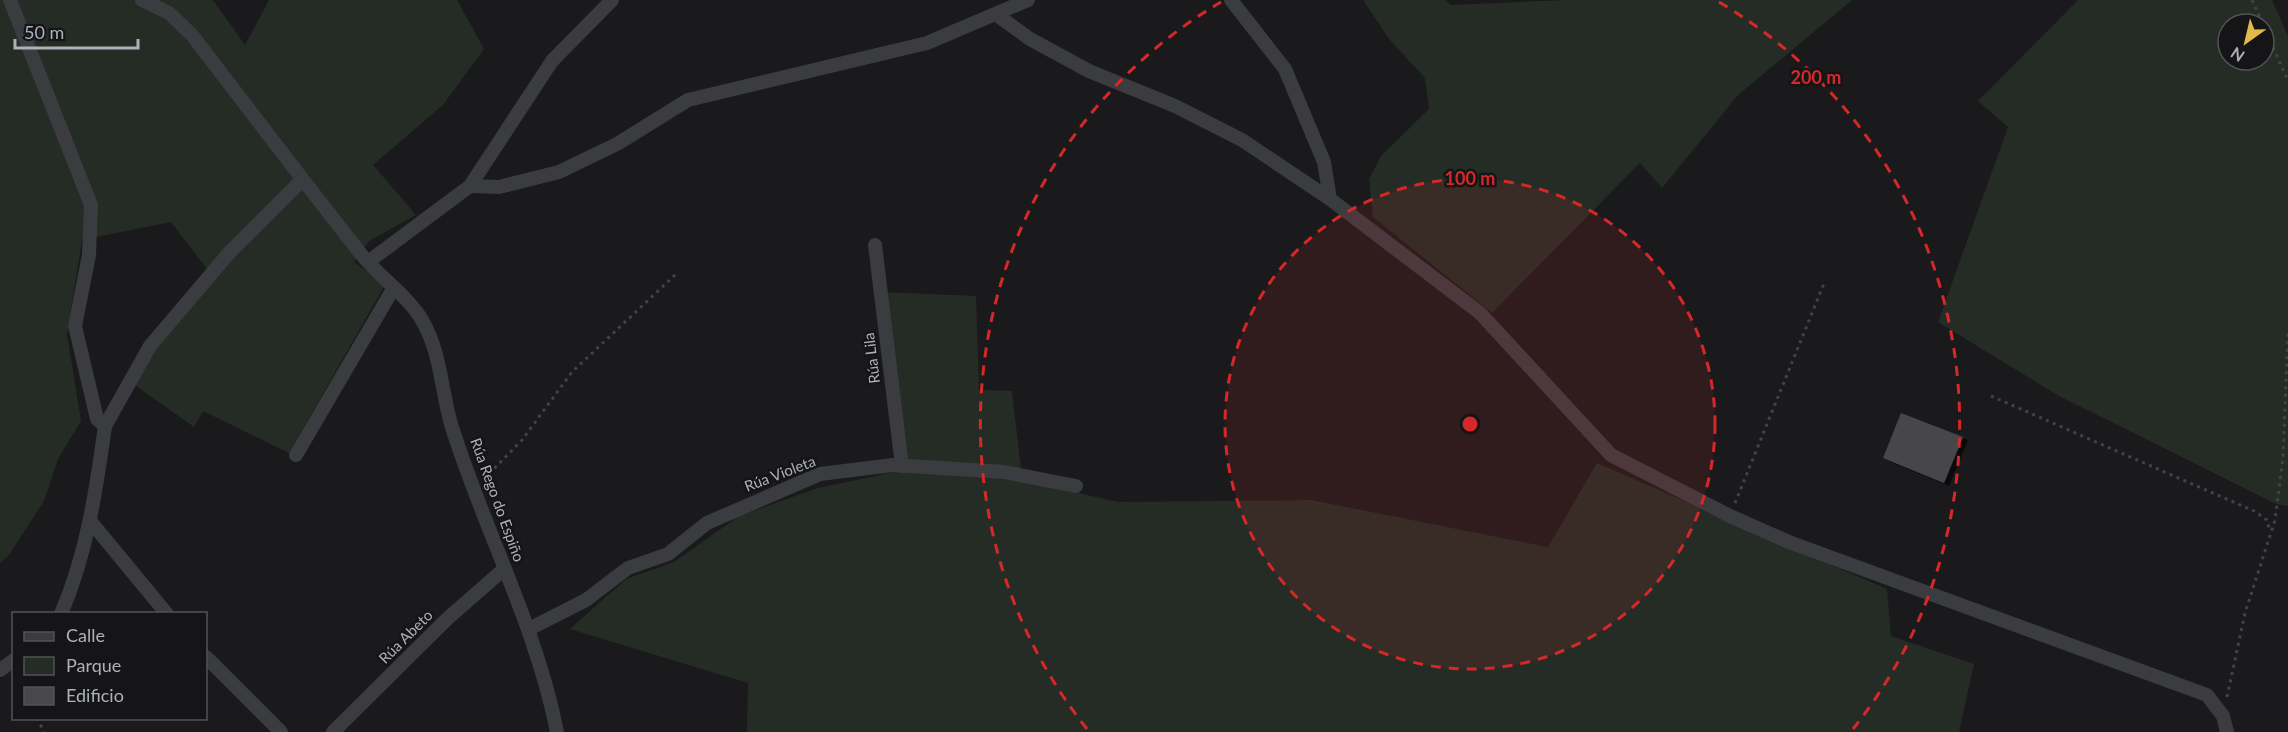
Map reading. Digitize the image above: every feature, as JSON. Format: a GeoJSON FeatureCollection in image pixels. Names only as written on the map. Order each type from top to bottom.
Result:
{"type":"FeatureCollection","features":[{"type":"Feature","properties":{"kind":"street"},"geometry":{"type":"LineString","coordinates":[[10,0],[91,205],[89,255],[75,326],[97,419],[105,426]]}},
{"type":"Feature","properties":{"kind":"street","name":"Rúa Rego do Espiño"},"geometry":{"type":"LineString","coordinates":[[142,0],[169,12],[192,35],[302,180],[368,262],[421,317],[435,343],[451,422],[474,489],[529,629],[548,687],[557,732]]}},
{"type":"Feature","properties":{"kind":"street"},"geometry":{"type":"LineString","coordinates":[[368,262],[470,186],[552,61],[612,0]]}},
{"type":"Feature","properties":{"kind":"street"},"geometry":{"type":"LineString","coordinates":[[470,186],[499,188],[558,172],[617,144],[688,100],[927,43],[1028,0]]}},
{"type":"Feature","properties":{"kind":"street"},"geometry":{"type":"LineString","coordinates":[[1231,0],[1285,69],[1324,162],[1330,199]]}},
{"type":"Feature","properties":{"kind":"street"},"geometry":{"type":"LineString","coordinates":[[997,15],[1030,39],[1089,71],[1174,106],[1242,140],[1330,199],[1480,314],[1611,455],[1730,516],[1789,542],[1920,592],[2144,670],[2207,695],[2223,716],[2227,732]]}},
{"type":"Feature","properties":{"kind":"street"},"geometry":{"type":"LineString","coordinates":[[62,612],[77,577],[91,522],[105,426],[150,346],[229,253],[302,180]]}},
{"type":"Feature","properties":{"kind":"street","name":"Rúa Lila"},"geometry":{"type":"LineString","coordinates":[[875,245],[902,466]]}},
{"type":"Feature","properties":{"kind":"street"},"geometry":{"type":"LineString","coordinates":[[296,455],[393,289]]}},
{"type":"Feature","properties":{"kind":"street","name":"Rúa Violeta"},"geometry":{"type":"LineString","coordinates":[[529,629],[586,600],[628,568],[668,554],[707,524],[763,497],[820,474],[902,466],[1004,472],[1076,486]]}},
{"type":"Feature","properties":{"kind":"street"},"geometry":{"type":"LineString","coordinates":[[91,522],[165,612]]}},
{"type":"Feature","properties":{"kind":"street","name":"Rúa Abeto"},"geometry":{"type":"LineString","coordinates":[[333,732],[447,619],[504,569]]}},
{"type":"Feature","properties":{"kind":"street"},"geometry":{"type":"LineString","coordinates":[[207,658],[281,732]]}},
{"type":"Feature","properties":{"kind":"path"},"geometry":{"type":"LineString","coordinates":[[2276,54],[2288,81]]}},
{"type":"Feature","properties":{"kind":"path"},"geometry":{"type":"LineString","coordinates":[[474,489],[522,440],[572,372],[676,274]]}},
{"type":"Feature","properties":{"kind":"path"},"geometry":{"type":"LineString","coordinates":[[1730,516],[1825,281]]}},
{"type":"Feature","properties":{"kind":"path"},"geometry":{"type":"LineString","coordinates":[[2223,716],[2244,613],[2275,520],[2283,458],[2288,332]]}},
{"type":"Feature","properties":{"kind":"path"},"geometry":{"type":"LineString","coordinates":[[1991,396],[2254,511],[2267,520],[2270,534]]}},
{"type":"Feature","properties":{"kind":"green space"},"geometry":{"type":"Polygon","coordinates":[[[0,0],[213,0],[245,45],[269,0],[457,0],[484,49],[443,105],[373,165],[416,215],[369,241],[354,262],[385,285],[289,453],[203,411],[194,427],[129,381],[213,277],[171,222],[82,240],[67,334],[81,421],[58,459],[44,501],[9,555],[0,563],[0,0]]]}},
{"type":"Feature","properties":{"kind":"green space"},"geometry":{"type":"Polygon","coordinates":[[[1363,0],[1445,0],[1451,5],[1565,0],[1852,0],[1738,95],[1662,188],[1640,163],[1492,313],[1373,217],[1369,179],[1381,156],[1429,109],[1425,78],[1389,39],[1363,0]]]}},
{"type":"Feature","properties":{"kind":"green space"},"geometry":{"type":"Polygon","coordinates":[[[2078,0],[2272,0],[2288,36],[2288,506],[2276,504],[2059,396],[1938,322],[2008,127],[1978,101],[2078,0]]]}},
{"type":"Feature","properties":{"kind":"green space"},"geometry":{"type":"Polygon","coordinates":[[[881,292],[976,296],[979,390],[1012,391],[1021,469],[1057,488],[1118,502],[1311,500],[1548,547],[1597,463],[1887,589],[1891,636],[1974,664],[1959,732],[747,732],[748,683],[570,629],[626,579],[674,562],[739,516],[818,488],[899,471],[881,292]]]}},
{"type":"Feature","properties":{"kind":"building"},"geometry":{"type":"Polygon","coordinates":[[[1901,413],[1963,437],[1944,483],[1883,458],[1901,413]]]}}]}
